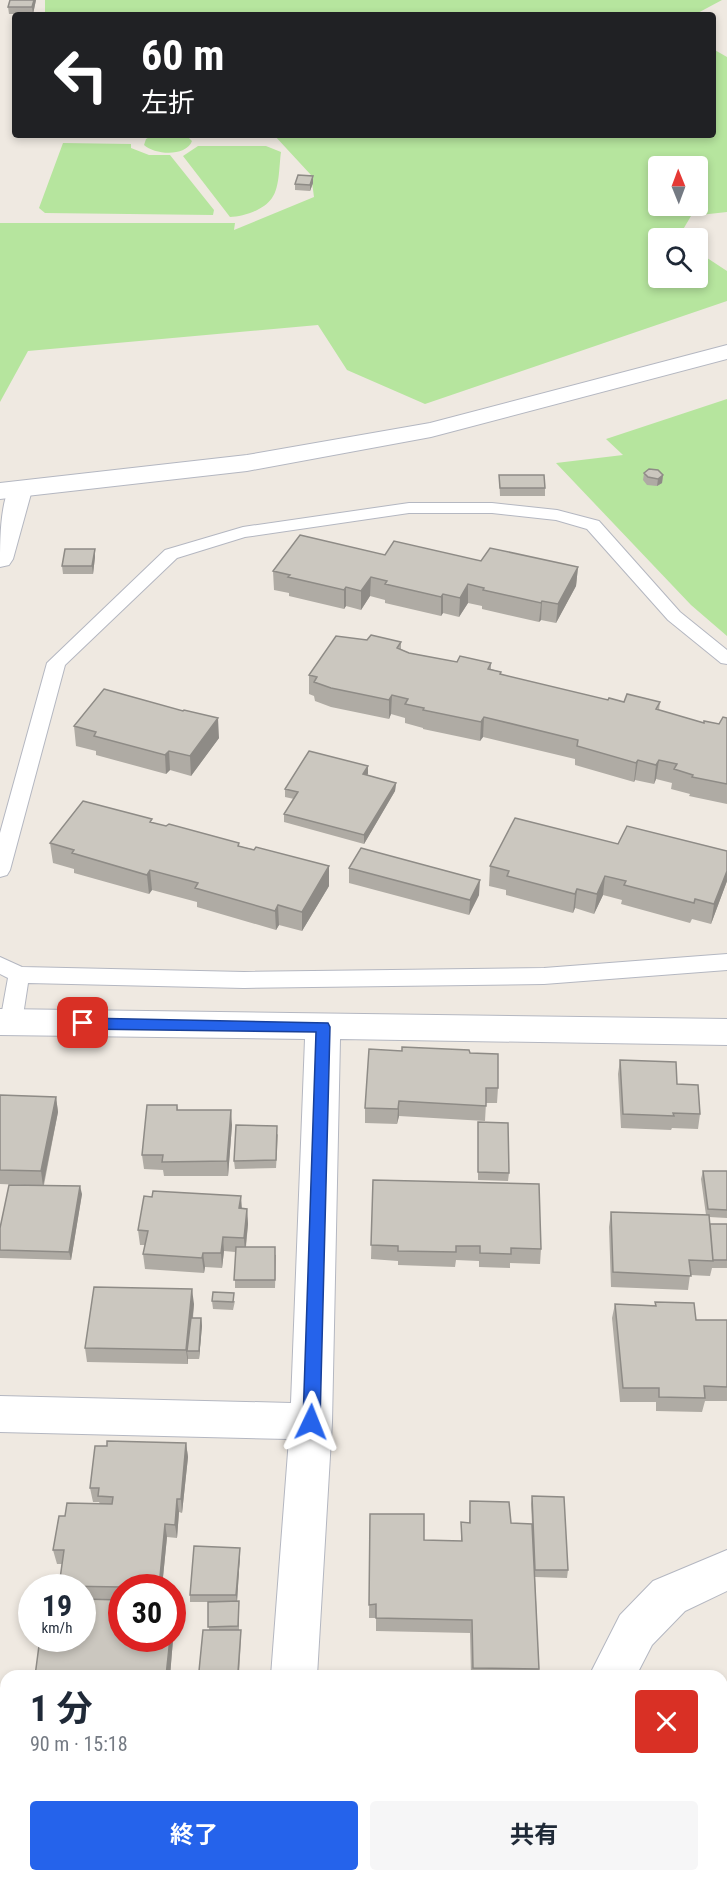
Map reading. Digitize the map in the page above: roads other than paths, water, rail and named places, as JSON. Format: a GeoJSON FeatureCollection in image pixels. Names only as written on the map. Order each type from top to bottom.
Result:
{"type":"FeatureCollection","features":[{"type":"Feature","properties":{"kind":"street"},"geometry":{"type":"LineString","coordinates":[[0,559],[9,491],[247,463],[431,430],[727,352]]}},
{"type":"Feature","properties":{"kind":"street"},"geometry":{"type":"LineString","coordinates":[[6,1022],[727,1032]]}},
{"type":"Feature","properties":{"kind":"street"},"geometry":{"type":"LineString","coordinates":[[294,1670],[311,1422],[323,1027]]}},
{"type":"Feature","properties":{"kind":"street"},"geometry":{"type":"LineString","coordinates":[[0,1414],[311,1422]]}},
{"type":"Feature","properties":{"kind":"street"},"geometry":{"type":"LineString","coordinates":[[614,1670],[636,1630],[669,1596],[727,1570]]}},
{"type":"Feature","properties":{"kind":"lane"},"geometry":{"type":"LineString","coordinates":[[0,870],[56,663],[171,554],[233,535],[408,507],[492,508],[557,514],[593,525],[674,616],[727,659]]}},
{"type":"Feature","properties":{"kind":"lane"},"geometry":{"type":"LineString","coordinates":[[6,1022],[9,970],[243,980],[544,976],[727,962]]}}]}
